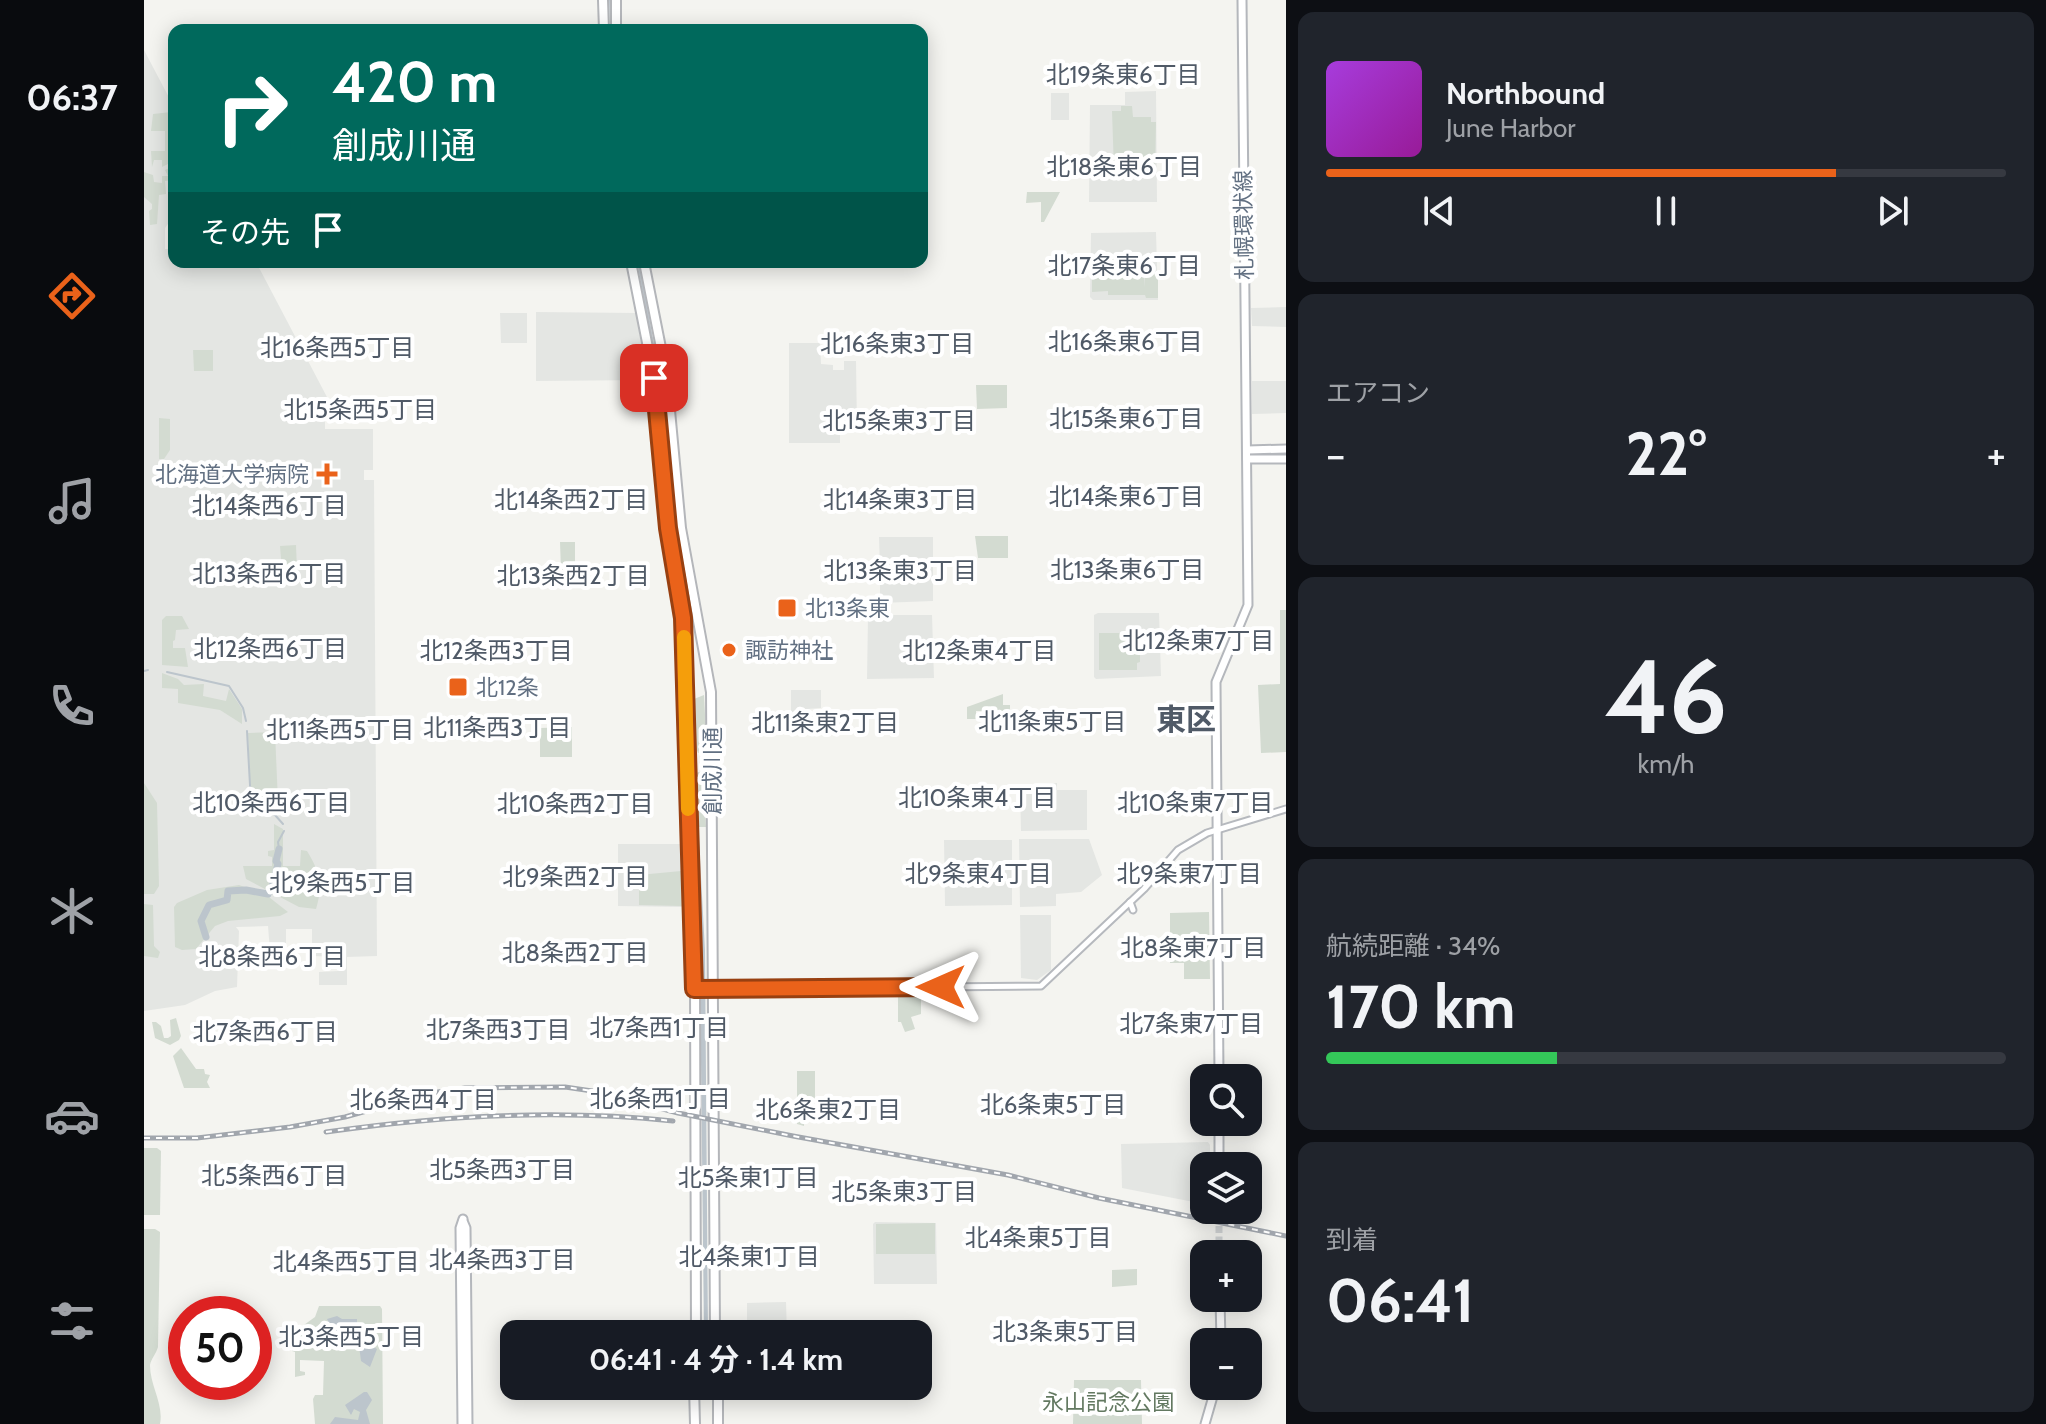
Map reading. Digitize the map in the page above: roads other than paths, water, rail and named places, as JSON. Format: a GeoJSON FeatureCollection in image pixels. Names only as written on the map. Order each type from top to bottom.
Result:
{"type":"FeatureCollection","features":[{"type":"Feature","properties":{"kind":"highway"},"geometry":{"type":"LineString","coordinates":[[603,0],[604,24]]}},
{"type":"Feature","properties":{"kind":"highway"},"geometry":{"type":"LineString","coordinates":[[616,0],[616,24]]}},
{"type":"Feature","properties":{"kind":"highway","name":"創成川通"},"geometry":{"type":"LineString","coordinates":[[632,268],[654,378],[668,528],[683,618],[703,989],[715,1320]]}},
{"type":"Feature","properties":{"kind":"highway","name":"創成川通"},"geometry":{"type":"LineString","coordinates":[[645,268],[667,378],[681,528],[711,692],[696,1320]]}},
{"type":"Feature","properties":{"kind":"highway"},"geometry":{"type":"LineString","coordinates":[[694,1400],[695,1424]]}},
{"type":"Feature","properties":{"kind":"highway"},"geometry":{"type":"LineString","coordinates":[[718,1400],[718,1424]]}},
{"type":"Feature","properties":{"kind":"main road","name":"札幌環状線"},"geometry":{"type":"LineString","coordinates":[[1219,1064],[1216,682],[1248,605],[1242,0]]}},
{"type":"Feature","properties":{"kind":"main road"},"geometry":{"type":"LineString","coordinates":[[1247,450],[1286,449]]}},
{"type":"Feature","properties":{"kind":"main road"},"geometry":{"type":"LineString","coordinates":[[1247,459],[1286,459]]}},
{"type":"Feature","properties":{"kind":"main road"},"geometry":{"type":"LineString","coordinates":[[703,989],[1041,986],[1154,880],[1178,850],[1207,833],[1286,809]]}},
{"type":"Feature","properties":{"kind":"main road"},"geometry":{"type":"LineString","coordinates":[[1130,902],[1133,910]]}},
{"type":"Feature","properties":{"kind":"main road"},"geometry":{"type":"LineString","coordinates":[[463,1219],[466,1228],[465,1424],[460,1228],[463,1219]]}},
{"type":"Feature","properties":{"kind":"main road"},"geometry":{"type":"LineString","coordinates":[[1205,1424],[1212,1400]]}},
{"type":"Feature","properties":{"kind":"waterway"},"geometry":{"type":"LineString","coordinates":[[610,0],[611,24]]}},
{"type":"Feature","properties":{"kind":"waterway"},"geometry":{"type":"LineString","coordinates":[[639,268],[661,387],[667,444]]}},
{"type":"Feature","properties":{"kind":"waterway"},"geometry":{"type":"LineString","coordinates":[[669,474],[690,635],[692,689]]}},
{"type":"Feature","properties":{"kind":"waterway"},"geometry":{"type":"LineString","coordinates":[[144,671],[148,670]]}},
{"type":"Feature","properties":{"kind":"waterway"},"geometry":{"type":"LineString","coordinates":[[167,672],[229,686],[243,708],[246,721]]}},
{"type":"Feature","properties":{"kind":"waterway"},"geometry":{"type":"LineString","coordinates":[[247,731],[251,803],[275,815],[283,824]]}},
{"type":"Feature","properties":{"kind":"waterway"},"geometry":{"type":"LineString","coordinates":[[279,849],[278,842],[284,831]]}},
{"type":"Feature","properties":{"kind":"waterway"},"geometry":{"type":"LineString","coordinates":[[271,891],[279,849]]}},
{"type":"Feature","properties":{"kind":"waterway"},"geometry":{"type":"LineString","coordinates":[[206,937],[201,921],[209,905],[227,900],[228,891],[268,894]]}},
{"type":"Feature","properties":{"kind":"tunnel"},"geometry":{"type":"LineString","coordinates":[[1219,1224],[1219,1240]]}},
{"type":"Feature","properties":{"kind":"railway"},"geometry":{"type":"LineString","coordinates":[[144,1138],[197,1138],[290,1127],[345,1117],[431,1093],[465,1088],[565,1087],[793,1136],[1008,1175],[1099,1198],[1286,1236]]}},
{"type":"Feature","properties":{"kind":"railway"},"geometry":{"type":"LineString","coordinates":[[326,1132],[499,1116],[587,1115],[673,1121]]}},
{"type":"Feature","properties":{"kind":"place","name":"北海道大学病院"},"geometry":{"type":"Point","coordinates":[327,474]}},
{"type":"Feature","properties":{"kind":"place","name":"北13条東"},"geometry":{"type":"Point","coordinates":[787,608]}},
{"type":"Feature","properties":{"kind":"place","name":"諏訪神社"},"geometry":{"type":"Point","coordinates":[729,650]}},
{"type":"Feature","properties":{"kind":"place","name":"北12条"},"geometry":{"type":"Point","coordinates":[458,687]}},
{"type":"Feature","properties":{"kind":"district","name":"北19条東6丁目"},"geometry":{"type":"Point","coordinates":[1123,74]}},
{"type":"Feature","properties":{"kind":"district","name":"北18条東6丁目"},"geometry":{"type":"Point","coordinates":[1124,166]}},
{"type":"Feature","properties":{"kind":"district","name":"北17条東6丁目"},"geometry":{"type":"Point","coordinates":[1124,265]}},
{"type":"Feature","properties":{"kind":"district","name":"北16条東6丁目"},"geometry":{"type":"Point","coordinates":[1125,341]}},
{"type":"Feature","properties":{"kind":"district","name":"北16条東3丁目"},"geometry":{"type":"Point","coordinates":[897,343]}},
{"type":"Feature","properties":{"kind":"district","name":"北16条西5丁目"},"geometry":{"type":"Point","coordinates":[337,347]}},
{"type":"Feature","properties":{"kind":"district","name":"北15条西5丁目"},"geometry":{"type":"Point","coordinates":[360,409]}},
{"type":"Feature","properties":{"kind":"district","name":"北15条東6丁目"},"geometry":{"type":"Point","coordinates":[1126,418]}},
{"type":"Feature","properties":{"kind":"district","name":"北15条東3丁目"},"geometry":{"type":"Point","coordinates":[899,420]}},
{"type":"Feature","properties":{"kind":"district","name":"北14条東6丁目"},"geometry":{"type":"Point","coordinates":[1126,496]}},
{"type":"Feature","properties":{"kind":"district","name":"北14条西2丁目"},"geometry":{"type":"Point","coordinates":[571,499]}},
{"type":"Feature","properties":{"kind":"district","name":"北14条東3丁目"},"geometry":{"type":"Point","coordinates":[900,499]}},
{"type":"Feature","properties":{"kind":"district","name":"北14条西6丁目"},"geometry":{"type":"Point","coordinates":[269,505]}},
{"type":"Feature","properties":{"kind":"district","name":"北13条東6丁目"},"geometry":{"type":"Point","coordinates":[1127,569]}},
{"type":"Feature","properties":{"kind":"district","name":"北13条東3丁目"},"geometry":{"type":"Point","coordinates":[900,570]}},
{"type":"Feature","properties":{"kind":"district","name":"北13条西6丁目"},"geometry":{"type":"Point","coordinates":[269,573]}},
{"type":"Feature","properties":{"kind":"district","name":"北13条西2丁目"},"geometry":{"type":"Point","coordinates":[573,575]}},
{"type":"Feature","properties":{"kind":"district","name":"北12条東7丁目"},"geometry":{"type":"Point","coordinates":[1198,640]}},
{"type":"Feature","properties":{"kind":"district","name":"北12条西6丁目"},"geometry":{"type":"Point","coordinates":[270,648]}},
{"type":"Feature","properties":{"kind":"district","name":"北12条西3丁目"},"geometry":{"type":"Point","coordinates":[496,650]}},
{"type":"Feature","properties":{"kind":"district","name":"北12条東4丁目"},"geometry":{"type":"Point","coordinates":[979,650]}},
{"type":"Feature","properties":{"kind":"district","name":"東区"},"geometry":{"type":"Point","coordinates":[1186,719]}},
{"type":"Feature","properties":{"kind":"district","name":"北11条東5丁目"},"geometry":{"type":"Point","coordinates":[1052,721]}},
{"type":"Feature","properties":{"kind":"district","name":"北11条東2丁目"},"geometry":{"type":"Point","coordinates":[825,722]}},
{"type":"Feature","properties":{"kind":"district","name":"北11条西3丁目"},"geometry":{"type":"Point","coordinates":[497,727]}},
{"type":"Feature","properties":{"kind":"district","name":"北11条西5丁目"},"geometry":{"type":"Point","coordinates":[340,729]}},
{"type":"Feature","properties":{"kind":"district","name":"北10条東4丁目"},"geometry":{"type":"Point","coordinates":[977,797]}},
{"type":"Feature","properties":{"kind":"district","name":"北10条西6丁目"},"geometry":{"type":"Point","coordinates":[271,802]}},
{"type":"Feature","properties":{"kind":"district","name":"北10条東7丁目"},"geometry":{"type":"Point","coordinates":[1195,802]}},
{"type":"Feature","properties":{"kind":"district","name":"北10条西2丁目"},"geometry":{"type":"Point","coordinates":[575,803]}},
{"type":"Feature","properties":{"kind":"district","name":"北9条東4丁目"},"geometry":{"type":"Point","coordinates":[978,873]}},
{"type":"Feature","properties":{"kind":"district","name":"北9条東7丁目"},"geometry":{"type":"Point","coordinates":[1189,873]}},
{"type":"Feature","properties":{"kind":"district","name":"北9条西2丁目"},"geometry":{"type":"Point","coordinates":[575,876]}},
{"type":"Feature","properties":{"kind":"district","name":"北9条西5丁目"},"geometry":{"type":"Point","coordinates":[342,882]}},
{"type":"Feature","properties":{"kind":"district","name":"北8条東7丁目"},"geometry":{"type":"Point","coordinates":[1193,947]}},
{"type":"Feature","properties":{"kind":"district","name":"北8条西2丁目"},"geometry":{"type":"Point","coordinates":[575,952]}},
{"type":"Feature","properties":{"kind":"district","name":"北8条西6丁目"},"geometry":{"type":"Point","coordinates":[272,956]}},
{"type":"Feature","properties":{"kind":"district","name":"北7条東7丁目"},"geometry":{"type":"Point","coordinates":[1191,1023]}},
{"type":"Feature","properties":{"kind":"district","name":"北7条西1丁目"},"geometry":{"type":"Point","coordinates":[659,1027]}},
{"type":"Feature","properties":{"kind":"district","name":"北7条西3丁目"},"geometry":{"type":"Point","coordinates":[498,1029]}},
{"type":"Feature","properties":{"kind":"district","name":"北7条西6丁目"},"geometry":{"type":"Point","coordinates":[265,1031]}},
{"type":"Feature","properties":{"kind":"district","name":"北6条西1丁目"},"geometry":{"type":"Point","coordinates":[660,1098]}},
{"type":"Feature","properties":{"kind":"district","name":"北6条西4丁目"},"geometry":{"type":"Point","coordinates":[423,1099]}},
{"type":"Feature","properties":{"kind":"district","name":"北6条東5丁目"},"geometry":{"type":"Point","coordinates":[1053,1104]}},
{"type":"Feature","properties":{"kind":"district","name":"北6条東2丁目"},"geometry":{"type":"Point","coordinates":[828,1109]}},
{"type":"Feature","properties":{"kind":"district","name":"北5条西3丁目"},"geometry":{"type":"Point","coordinates":[502,1169]}},
{"type":"Feature","properties":{"kind":"district","name":"北5条西6丁目"},"geometry":{"type":"Point","coordinates":[274,1175]}},
{"type":"Feature","properties":{"kind":"district","name":"北5条東1丁目"},"geometry":{"type":"Point","coordinates":[748,1177]}},
{"type":"Feature","properties":{"kind":"district","name":"北5条東3丁目"},"geometry":{"type":"Point","coordinates":[904,1191]}},
{"type":"Feature","properties":{"kind":"district","name":"北4条東5丁目"},"geometry":{"type":"Point","coordinates":[1038,1237]}},
{"type":"Feature","properties":{"kind":"district","name":"北4条東1丁目"},"geometry":{"type":"Point","coordinates":[749,1256]}},
{"type":"Feature","properties":{"kind":"district","name":"北4条西3丁目"},"geometry":{"type":"Point","coordinates":[502,1259]}},
{"type":"Feature","properties":{"kind":"district","name":"北4条西5丁目"},"geometry":{"type":"Point","coordinates":[346,1261]}},
{"type":"Feature","properties":{"kind":"district","name":"北3条東5丁目"},"geometry":{"type":"Point","coordinates":[1065,1331]}},
{"type":"Feature","properties":{"kind":"district","name":"北3条西5丁目"},"geometry":{"type":"Point","coordinates":[351,1336]}},
{"type":"Feature","properties":{"kind":"park label","name":"永山記念公園"},"geometry":{"type":"Point","coordinates":[1108,1402]}}]}
